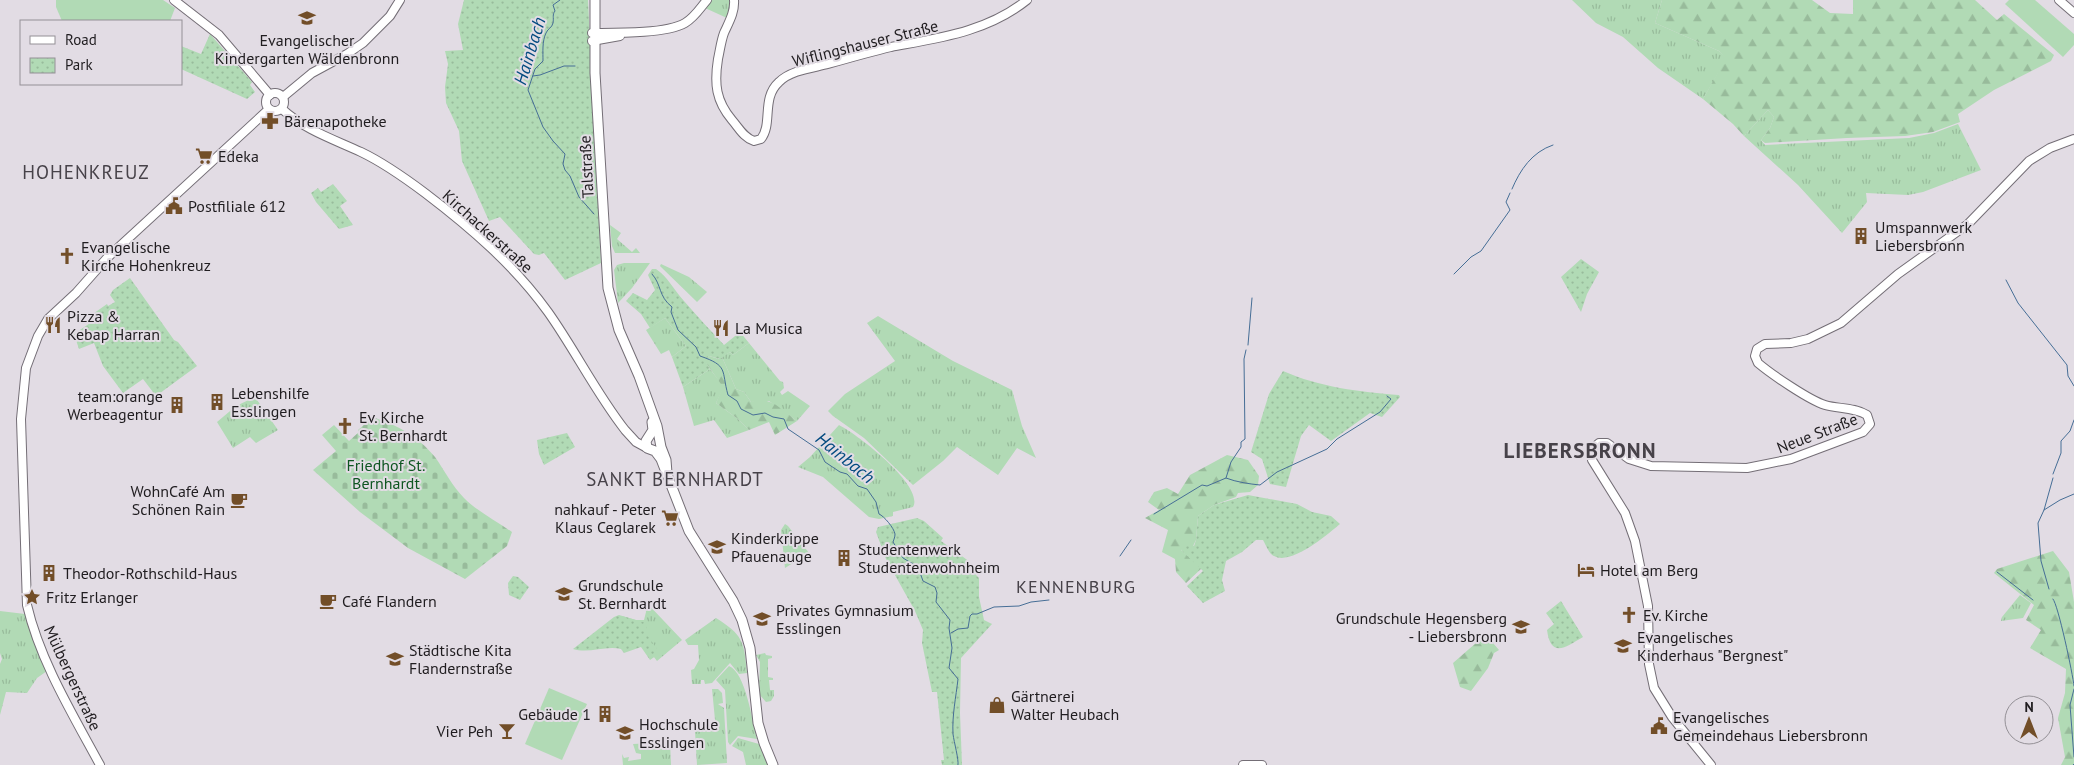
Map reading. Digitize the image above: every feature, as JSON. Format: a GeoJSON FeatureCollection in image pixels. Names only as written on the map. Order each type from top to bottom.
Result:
{"type":"FeatureCollection","features":[{"type":"Feature","properties":{"kind":"main road","name":"Talstraße"},"geometry":{"type":"LineString","coordinates":[[593,0],[595,73],[607,260],[610,265],[612,304],[619,330],[639,376],[658,430],[655,446],[666,460],[667,473],[689,531],[733,601],[742,620],[751,655],[758,723],[773,765]]}},
{"type":"Feature","properties":{"kind":"main road"},"geometry":{"type":"LineString","coordinates":[[651,412],[653,430],[649,438],[654,437],[655,446]]}},
{"type":"Feature","properties":{"kind":"street"},"geometry":{"type":"LineString","coordinates":[[174,0],[219,35],[270,95]]}},
{"type":"Feature","properties":{"kind":"street"},"geometry":{"type":"LineString","coordinates":[[283,97],[320,68],[363,43],[390,16],[400,0]]}},
{"type":"Feature","properties":{"kind":"street"},"geometry":{"type":"LineString","coordinates":[[594,37],[679,26],[692,18],[707,0]]}},
{"type":"Feature","properties":{"kind":"street","name":"Wiflingshauser Straße"},"geometry":{"type":"LineString","coordinates":[[734,0],[734,10],[721,46],[716,88],[719,102],[726,112],[746,136],[756,141],[762,138],[765,132],[768,103],[772,90],[786,77],[886,48],[955,35],[996,18],[1027,0]]}},
{"type":"Feature","properties":{"kind":"street"},"geometry":{"type":"LineString","coordinates":[[2059,0],[2074,13]]}},
{"type":"Feature","properties":{"kind":"street"},"geometry":{"type":"LineString","coordinates":[[270,95],[278,94],[283,97]]}},
{"type":"Feature","properties":{"kind":"street"},"geometry":{"type":"LineString","coordinates":[[270,95],[266,103],[269,109],[276,112],[282,109],[283,97]]}},
{"type":"Feature","properties":{"kind":"street","name":"Mülbergerstraße"},"geometry":{"type":"LineString","coordinates":[[100,765],[44,658],[34,631],[26,595],[21,430],[22,398],[31,351],[46,322],[133,232],[269,109]]}},
{"type":"Feature","properties":{"kind":"street","name":"Kirchackerstraße"},"geometry":{"type":"LineString","coordinates":[[282,109],[313,131],[365,154],[401,175],[495,252],[546,310],[626,432],[636,442],[655,446]]}},
{"type":"Feature","properties":{"kind":"street","name":"Neue Straße"},"geometry":{"type":"LineString","coordinates":[[1711,765],[1668,712],[1654,688],[1649,664],[1648,606],[1632,531],[1622,507],[1592,460],[1591,452],[1599,443],[1607,443],[1629,459],[1651,466],[1743,468],[1786,461],[1863,432],[1870,424],[1870,419],[1867,415],[1824,404],[1810,398],[1758,363],[1755,356],[1758,348],[1765,344],[1791,343],[1812,338],[1841,323],[1902,271],[1968,224],[2029,162],[2050,148],[2074,139]]}},
{"type":"Feature","properties":{"kind":"street"},"geometry":{"type":"LineString","coordinates":[[1243,765],[1262,765]]}},
{"type":"Feature","properties":{"kind":"green space"},"geometry":{"type":"Polygon","coordinates":[[[56,0],[163,0],[175,8],[170,20],[62,20],[56,7],[56,0]]]}},
{"type":"Feature","properties":{"kind":"green space"},"geometry":{"type":"Polygon","coordinates":[[[464,0],[588,0],[601,263],[565,280],[544,253],[534,254],[500,217],[489,221],[462,161],[459,131],[446,103],[445,87],[448,64],[445,51],[463,50],[458,24],[464,0]]]}},
{"type":"Feature","properties":{"kind":"green space"},"geometry":{"type":"Polygon","coordinates":[[[712,0],[730,0],[731,8],[727,18],[705,8],[712,0]]]}},
{"type":"Feature","properties":{"kind":"green space"},"geometry":{"type":"Polygon","coordinates":[[[1572,0],[1662,0],[1655,23],[1719,51],[1727,58],[1703,99],[1658,68],[1623,37],[1596,23],[1572,0]]]}},
{"type":"Feature","properties":{"kind":"green space"},"geometry":{"type":"Polygon","coordinates":[[[1662,0],[1812,0],[1830,13],[1853,14],[1853,0],[1975,0],[1997,20],[2004,14],[2054,55],[2051,61],[1994,90],[1958,114],[1960,122],[1933,132],[1905,136],[1765,143],[1761,140],[1770,128],[1774,117],[1768,110],[1744,136],[1733,124],[1703,99],[1726,58],[1719,51],[1655,23],[1662,0]]]}},
{"type":"Feature","properties":{"kind":"green space"},"geometry":{"type":"Polygon","coordinates":[[[2009,0],[2035,0],[2074,34],[2074,45],[2063,57],[2005,4],[2009,0]]]}},
{"type":"Feature","properties":{"kind":"green space"},"geometry":{"type":"Polygon","coordinates":[[[210,34],[252,82],[250,85],[255,92],[247,99],[182,69],[182,46],[201,54],[210,34]]]}},
{"type":"Feature","properties":{"kind":"green space"},"geometry":{"type":"Polygon","coordinates":[[[1768,110],[1774,117],[1770,128],[1761,140],[1765,145],[1909,138],[1934,133],[1958,124],[1981,170],[1923,192],[1908,195],[1866,193],[1867,202],[1842,233],[1798,185],[1744,136],[1768,110]]]}},
{"type":"Feature","properties":{"kind":"green space"},"geometry":{"type":"Polygon","coordinates":[[[333,184],[347,201],[340,206],[353,225],[339,229],[316,202],[311,193],[318,188],[321,192],[333,184]]]}},
{"type":"Feature","properties":{"kind":"green space"},"geometry":{"type":"Polygon","coordinates":[[[610,225],[621,233],[617,239],[632,252],[636,248],[640,253],[615,253],[612,246],[610,225]]]}},
{"type":"Feature","properties":{"kind":"green space"},"geometry":{"type":"Polygon","coordinates":[[[1581,259],[1599,272],[1587,294],[1581,312],[1561,277],[1581,259]]]}},
{"type":"Feature","properties":{"kind":"green space"},"geometry":{"type":"Polygon","coordinates":[[[624,263],[650,263],[632,288],[618,303],[614,270],[617,265],[624,263]]]}},
{"type":"Feature","properties":{"kind":"green space"},"geometry":{"type":"Polygon","coordinates":[[[661,264],[689,277],[707,292],[697,302],[660,266],[661,264]]]}},
{"type":"Feature","properties":{"kind":"green space"},"geometry":{"type":"Polygon","coordinates":[[[652,269],[656,269],[664,276],[724,345],[740,332],[749,343],[733,355],[730,352],[720,359],[709,356],[705,360],[710,369],[683,387],[672,357],[686,346],[665,318],[650,328],[641,314],[626,301],[633,293],[647,300],[655,290],[648,275],[652,269]]]}},
{"type":"Feature","properties":{"kind":"green space"},"geometry":{"type":"Polygon","coordinates":[[[130,278],[174,340],[178,342],[197,366],[156,396],[143,379],[123,393],[103,366],[94,343],[79,349],[74,334],[93,321],[90,316],[107,304],[108,306],[115,302],[110,295],[113,290],[130,278]]]}},
{"type":"Feature","properties":{"kind":"green space"},"geometry":{"type":"Polygon","coordinates":[[[878,316],[953,361],[1012,390],[1022,426],[1036,458],[1017,448],[998,475],[957,447],[913,485],[864,438],[833,416],[828,411],[845,394],[895,361],[867,323],[878,316]]]}},
{"type":"Feature","properties":{"kind":"green space"},"geometry":{"type":"Polygon","coordinates":[[[665,318],[686,346],[672,357],[669,350],[661,354],[646,330],[665,318]]]}},
{"type":"Feature","properties":{"kind":"green space"},"geometry":{"type":"Polygon","coordinates":[[[749,343],[780,381],[783,382],[784,388],[780,392],[782,395],[788,391],[810,406],[797,421],[769,401],[751,402],[744,392],[736,389],[722,357],[730,352],[733,355],[749,343]]]}},
{"type":"Feature","properties":{"kind":"green space"},"geometry":{"type":"Polygon","coordinates":[[[709,356],[719,359],[722,357],[736,389],[744,392],[751,402],[764,400],[770,402],[797,421],[775,435],[769,422],[749,430],[738,419],[716,403],[723,387],[704,360],[709,356]]]}},
{"type":"Feature","properties":{"kind":"green space"},"geometry":{"type":"Polygon","coordinates":[[[710,369],[724,387],[716,403],[738,419],[749,430],[727,438],[714,420],[694,426],[683,387],[710,369]]]}},
{"type":"Feature","properties":{"kind":"green space"},"geometry":{"type":"Polygon","coordinates":[[[1283,371],[1325,385],[1399,395],[1400,397],[1382,417],[1370,413],[1331,441],[1309,425],[1301,436],[1286,487],[1270,484],[1262,459],[1251,452],[1269,394],[1283,371]]]}},
{"type":"Feature","properties":{"kind":"green space"},"geometry":{"type":"Polygon","coordinates":[[[255,397],[278,430],[256,443],[250,437],[233,448],[217,422],[236,406],[255,397]]]}},
{"type":"Feature","properties":{"kind":"green space","name":"Friedhof St. Bernhardt"},"geometry":{"type":"Polygon","coordinates":[[[366,416],[395,426],[421,442],[435,457],[452,483],[469,503],[512,532],[507,546],[465,579],[408,548],[360,512],[313,470],[336,451],[322,435],[334,425],[349,441],[365,424],[366,416]]]}},
{"type":"Feature","properties":{"kind":"green space"},"geometry":{"type":"Polygon","coordinates":[[[839,425],[873,449],[900,474],[914,498],[913,507],[893,512],[893,516],[879,519],[869,517],[823,477],[798,467],[810,457],[839,425]]]}},
{"type":"Feature","properties":{"kind":"green space"},"geometry":{"type":"Polygon","coordinates":[[[567,433],[575,447],[544,465],[539,454],[537,440],[567,433]]]}},
{"type":"Feature","properties":{"kind":"green space"},"geometry":{"type":"Polygon","coordinates":[[[1227,455],[1248,460],[1259,476],[1258,485],[1250,492],[1238,493],[1236,497],[1214,505],[1198,516],[1196,540],[1193,546],[1181,550],[1202,568],[1186,583],[1176,572],[1175,559],[1162,552],[1168,530],[1145,518],[1159,510],[1148,502],[1154,492],[1167,488],[1178,494],[1190,475],[1227,455]]]}},
{"type":"Feature","properties":{"kind":"green space"},"geometry":{"type":"Polygon","coordinates":[[[1248,495],[1297,504],[1312,512],[1331,516],[1340,524],[1309,548],[1290,557],[1281,558],[1272,555],[1263,540],[1256,540],[1242,552],[1226,561],[1222,580],[1225,591],[1203,603],[1187,586],[1203,571],[1181,550],[1187,541],[1194,546],[1198,516],[1214,505],[1248,495]]]}},
{"type":"Feature","properties":{"kind":"green space"},"geometry":{"type":"Polygon","coordinates":[[[917,518],[924,521],[943,538],[941,541],[970,562],[971,570],[979,578],[979,597],[984,620],[992,624],[961,658],[960,713],[962,765],[942,765],[941,760],[944,760],[937,692],[932,692],[922,643],[923,630],[915,611],[886,559],[876,532],[878,527],[917,518]]]}},
{"type":"Feature","properties":{"kind":"green space"},"geometry":{"type":"Polygon","coordinates":[[[785,524],[809,553],[785,568],[781,530],[785,524]]]}},
{"type":"Feature","properties":{"kind":"green space"},"geometry":{"type":"Polygon","coordinates":[[[2053,551],[2069,572],[2074,602],[2074,765],[2061,765],[2065,757],[2058,718],[2065,693],[2066,669],[2030,648],[2041,630],[2026,620],[2034,605],[1994,573],[1997,569],[2053,551]]]}},
{"type":"Feature","properties":{"kind":"green space"},"geometry":{"type":"Polygon","coordinates":[[[513,576],[518,577],[529,587],[520,600],[509,595],[508,583],[513,576]]]}},
{"type":"Feature","properties":{"kind":"green space"},"geometry":{"type":"Polygon","coordinates":[[[2020,595],[2031,603],[2023,618],[2001,621],[2002,617],[2020,595]]]}},
{"type":"Feature","properties":{"kind":"green space"},"geometry":{"type":"Polygon","coordinates":[[[644,600],[682,640],[657,661],[622,616],[644,620],[646,612],[644,600]]]}},
{"type":"Feature","properties":{"kind":"green space"},"geometry":{"type":"Polygon","coordinates":[[[1561,601],[1583,637],[1566,647],[1556,648],[1549,639],[1547,630],[1554,624],[1546,613],[1561,601]]]}},
{"type":"Feature","properties":{"kind":"green space"},"geometry":{"type":"Polygon","coordinates":[[[0,611],[25,614],[36,648],[47,671],[37,678],[27,693],[6,692],[0,715],[0,664],[2,659],[0,653],[0,611]]]}},
{"type":"Feature","properties":{"kind":"green space"},"geometry":{"type":"Polygon","coordinates":[[[619,615],[646,623],[647,635],[660,653],[650,660],[641,647],[624,653],[621,649],[615,648],[585,651],[573,649],[614,617],[619,615]]]}},
{"type":"Feature","properties":{"kind":"green space"},"geometry":{"type":"Polygon","coordinates":[[[716,618],[732,629],[741,640],[745,653],[747,673],[739,674],[730,663],[712,683],[705,684],[704,680],[701,680],[701,684],[692,684],[691,670],[694,669],[699,660],[698,645],[688,645],[685,640],[716,618]]]}},
{"type":"Feature","properties":{"kind":"green space"},"geometry":{"type":"Polygon","coordinates":[[[1484,636],[1487,636],[1499,650],[1494,653],[1488,668],[1471,691],[1460,687],[1453,663],[1484,636]]]}},
{"type":"Feature","properties":{"kind":"green space"},"geometry":{"type":"Polygon","coordinates":[[[765,653],[772,656],[772,658],[768,659],[768,677],[773,678],[773,680],[769,680],[770,690],[774,690],[774,696],[771,701],[766,702],[759,694],[760,662],[756,655],[765,653]]]}},
{"type":"Feature","properties":{"kind":"green space"},"geometry":{"type":"Polygon","coordinates":[[[729,666],[735,670],[744,687],[757,739],[738,736],[730,745],[728,742],[725,690],[716,680],[729,666]]]}},
{"type":"Feature","properties":{"kind":"green space"},"geometry":{"type":"Polygon","coordinates":[[[549,688],[587,704],[562,760],[525,744],[549,688]]]}},
{"type":"Feature","properties":{"kind":"green space"},"geometry":{"type":"Polygon","coordinates":[[[712,689],[718,689],[722,693],[723,703],[718,704],[724,708],[727,763],[697,765],[695,731],[716,730],[712,689]]]}},
{"type":"Feature","properties":{"kind":"green space"},"geometry":{"type":"Polygon","coordinates":[[[738,738],[759,744],[768,765],[746,765],[743,752],[732,746],[738,738]]]}},
{"type":"Feature","properties":{"kind":"green space"},"geometry":{"type":"Polygon","coordinates":[[[670,742],[671,765],[623,765],[622,754],[624,758],[629,757],[628,761],[641,759],[641,754],[636,753],[633,744],[670,742]]]}},
{"type":"Feature","properties":{"kind":"waterway","name":"Hainbach"},"geometry":{"type":"LineString","coordinates":[[560,0],[553,5],[555,11],[553,23],[545,36],[543,61],[535,69],[528,90],[543,127],[565,154],[563,164],[579,197],[594,214]]}},
{"type":"Feature","properties":{"kind":"waterway"},"geometry":{"type":"LineString","coordinates":[[533,76],[564,66],[575,66]]}},
{"type":"Feature","properties":{"kind":"waterway"},"geometry":{"type":"LineString","coordinates":[[1512,189],[1528,162],[1539,152],[1553,145]]}},
{"type":"Feature","properties":{"kind":"waterway"},"geometry":{"type":"LineString","coordinates":[[1454,274],[1471,257],[1481,251],[1510,210],[1506,202],[1510,193]]}},
{"type":"Feature","properties":{"kind":"waterway","name":"Hainbach"},"geometry":{"type":"LineString","coordinates":[[652,274],[664,299],[672,307],[671,312],[678,330],[696,347],[700,356],[720,366],[724,374],[728,395],[737,401],[741,409],[753,415],[765,413],[784,419],[788,429],[819,450],[825,462],[840,472],[847,474],[858,486],[867,489],[876,502],[879,514],[893,529],[895,534],[893,542],[903,558],[918,567],[923,581],[935,587],[937,593],[936,602],[950,620],[949,628],[952,648],[949,668],[958,679],[953,727],[958,765]]}},
{"type":"Feature","properties":{"kind":"waterway"},"geometry":{"type":"LineString","coordinates":[[2006,280],[2018,303],[2067,365],[2068,376],[2074,386]]}},
{"type":"Feature","properties":{"kind":"waterway"},"geometry":{"type":"LineString","coordinates":[[1248,345],[1252,298]]}},
{"type":"Feature","properties":{"kind":"waterway"},"geometry":{"type":"LineString","coordinates":[[1226,478],[1231,462],[1241,447],[1241,442],[1245,439],[1244,359],[1246,350]]}},
{"type":"Feature","properties":{"kind":"waterway"},"geometry":{"type":"LineString","coordinates":[[1154,514],[1202,485],[1207,486],[1226,478],[1260,485],[1277,472],[1327,449],[1337,439],[1380,412],[1391,399],[1387,396]]}},
{"type":"Feature","properties":{"kind":"waterway"},"geometry":{"type":"LineString","coordinates":[[2053,474],[2061,453],[2061,441],[2070,431],[2074,420]]}},
{"type":"Feature","properties":{"kind":"waterway"},"geometry":{"type":"LineString","coordinates":[[2049,589],[2041,561],[2038,523],[2044,510],[2053,478]]}},
{"type":"Feature","properties":{"kind":"waterway"},"geometry":{"type":"LineString","coordinates":[[2044,510],[2074,494]]}},
{"type":"Feature","properties":{"kind":"waterway"},"geometry":{"type":"LineString","coordinates":[[1120,556],[1131,540]]}},
{"type":"Feature","properties":{"kind":"waterway"},"geometry":{"type":"LineString","coordinates":[[1997,572],[2033,600]]}},
{"type":"Feature","properties":{"kind":"waterway"},"geometry":{"type":"LineString","coordinates":[[2053,599],[2062,626],[2074,686]]}},
{"type":"Feature","properties":{"kind":"waterway"},"geometry":{"type":"LineString","coordinates":[[951,633],[958,629],[968,628],[972,614],[977,614],[994,607],[1019,606],[1031,602],[1049,600]]}},
{"type":"Feature","properties":{"kind":"waterway"},"geometry":{"type":"LineString","coordinates":[[2074,689],[2070,705],[2074,757]]}},
{"type":"Feature","properties":{"kind":"place","name":"Evangelischer Kindergarten Wäldenbronn"},"geometry":{"type":"Point","coordinates":[307,18]}},
{"type":"Feature","properties":{"kind":"place","name":"Bärenapotheke"},"geometry":{"type":"Point","coordinates":[270,121]}},
{"type":"Feature","properties":{"kind":"place","name":"Edeka"},"geometry":{"type":"Point","coordinates":[204,156]}},
{"type":"Feature","properties":{"kind":"place","name":"Postfiliale 612"},"geometry":{"type":"Point","coordinates":[174,206]}},
{"type":"Feature","properties":{"kind":"place","name":"Umspannwerk Liebersbronn"},"geometry":{"type":"Point","coordinates":[1861,236]}},
{"type":"Feature","properties":{"kind":"place","name":"Evangelische Kirche Hohenkreuz"},"geometry":{"type":"Point","coordinates":[67,256]}},
{"type":"Feature","properties":{"kind":"place","name":"Pizza & Kebap Harran"},"geometry":{"type":"Point","coordinates":[53,325]}},
{"type":"Feature","properties":{"kind":"place","name":"La Musica"},"geometry":{"type":"Point","coordinates":[721,328]}},
{"type":"Feature","properties":{"kind":"place","name":"Lebenshilfe Esslingen"},"geometry":{"type":"Point","coordinates":[217,402]}},
{"type":"Feature","properties":{"kind":"place","name":"team:orange Werbeagentur"},"geometry":{"type":"Point","coordinates":[177,405]}},
{"type":"Feature","properties":{"kind":"place","name":"Ev. Kirche St. Bernhardt"},"geometry":{"type":"Point","coordinates":[345,426]}},
{"type":"Feature","properties":{"kind":"place","name":"WohnCafé Am Schönen Rain"},"geometry":{"type":"Point","coordinates":[239,500]}},
{"type":"Feature","properties":{"kind":"place","name":"nahkauf - Peter Klaus Ceglarek"},"geometry":{"type":"Point","coordinates":[670,518]}},
{"type":"Feature","properties":{"kind":"place","name":"Kinderkrippe Pfauenauge"},"geometry":{"type":"Point","coordinates":[717,547]}},
{"type":"Feature","properties":{"kind":"place","name":"Studentenwerk Studentenwohnheim"},"geometry":{"type":"Point","coordinates":[844,558]}},
{"type":"Feature","properties":{"kind":"place","name":"Hotel am Berg"},"geometry":{"type":"Point","coordinates":[1586,570]}},
{"type":"Feature","properties":{"kind":"place","name":"Theodor-Rothschild-Haus"},"geometry":{"type":"Point","coordinates":[49,573]}},
{"type":"Feature","properties":{"kind":"place","name":"Grundschule St. Bernhardt"},"geometry":{"type":"Point","coordinates":[564,594]}},
{"type":"Feature","properties":{"kind":"place","name":"Fritz Erlanger"},"geometry":{"type":"Point","coordinates":[32,597]}},
{"type":"Feature","properties":{"kind":"place","name":"Café Flandern"},"geometry":{"type":"Point","coordinates":[328,601]}},
{"type":"Feature","properties":{"kind":"place","name":"Ev. Kirche"},"geometry":{"type":"Point","coordinates":[1629,615]}},
{"type":"Feature","properties":{"kind":"place","name":"Privates Gymnasium Esslingen"},"geometry":{"type":"Point","coordinates":[762,619]}},
{"type":"Feature","properties":{"kind":"place","name":"Grundschule Hegensberg - Liebersbronn"},"geometry":{"type":"Point","coordinates":[1521,627]}},
{"type":"Feature","properties":{"kind":"place","name":"Evangelisches Kinderhaus \"Bergnest\""},"geometry":{"type":"Point","coordinates":[1623,646]}},
{"type":"Feature","properties":{"kind":"place","name":"Städtische Kita Flandernstraße"},"geometry":{"type":"Point","coordinates":[395,659]}},
{"type":"Feature","properties":{"kind":"place","name":"Gärtnerei Walter Heubach"},"geometry":{"type":"Point","coordinates":[997,705]}},
{"type":"Feature","properties":{"kind":"place","name":"Gebäude 1"},"geometry":{"type":"Point","coordinates":[605,714]}},
{"type":"Feature","properties":{"kind":"place","name":"Evangelisches Gemeindehaus Liebersbronn"},"geometry":{"type":"Point","coordinates":[1659,726]}},
{"type":"Feature","properties":{"kind":"place","name":"Vier Peh"},"geometry":{"type":"Point","coordinates":[507,731]}},
{"type":"Feature","properties":{"kind":"place","name":"Hochschule Esslingen"},"geometry":{"type":"Point","coordinates":[625,733]}},
{"type":"Feature","properties":{"kind":"district","name":"HOHENKREUZ"},"geometry":{"type":"Point","coordinates":[86,172]}},
{"type":"Feature","properties":{"kind":"district","name":"LIEBERSBRONN"},"geometry":{"type":"Point","coordinates":[1580,451]}},
{"type":"Feature","properties":{"kind":"district","name":"SANKT BERNHARDT"},"geometry":{"type":"Point","coordinates":[675,479]}},
{"type":"Feature","properties":{"kind":"district","name":"KENNENBURG"},"geometry":{"type":"Point","coordinates":[1076,587]}}]}
